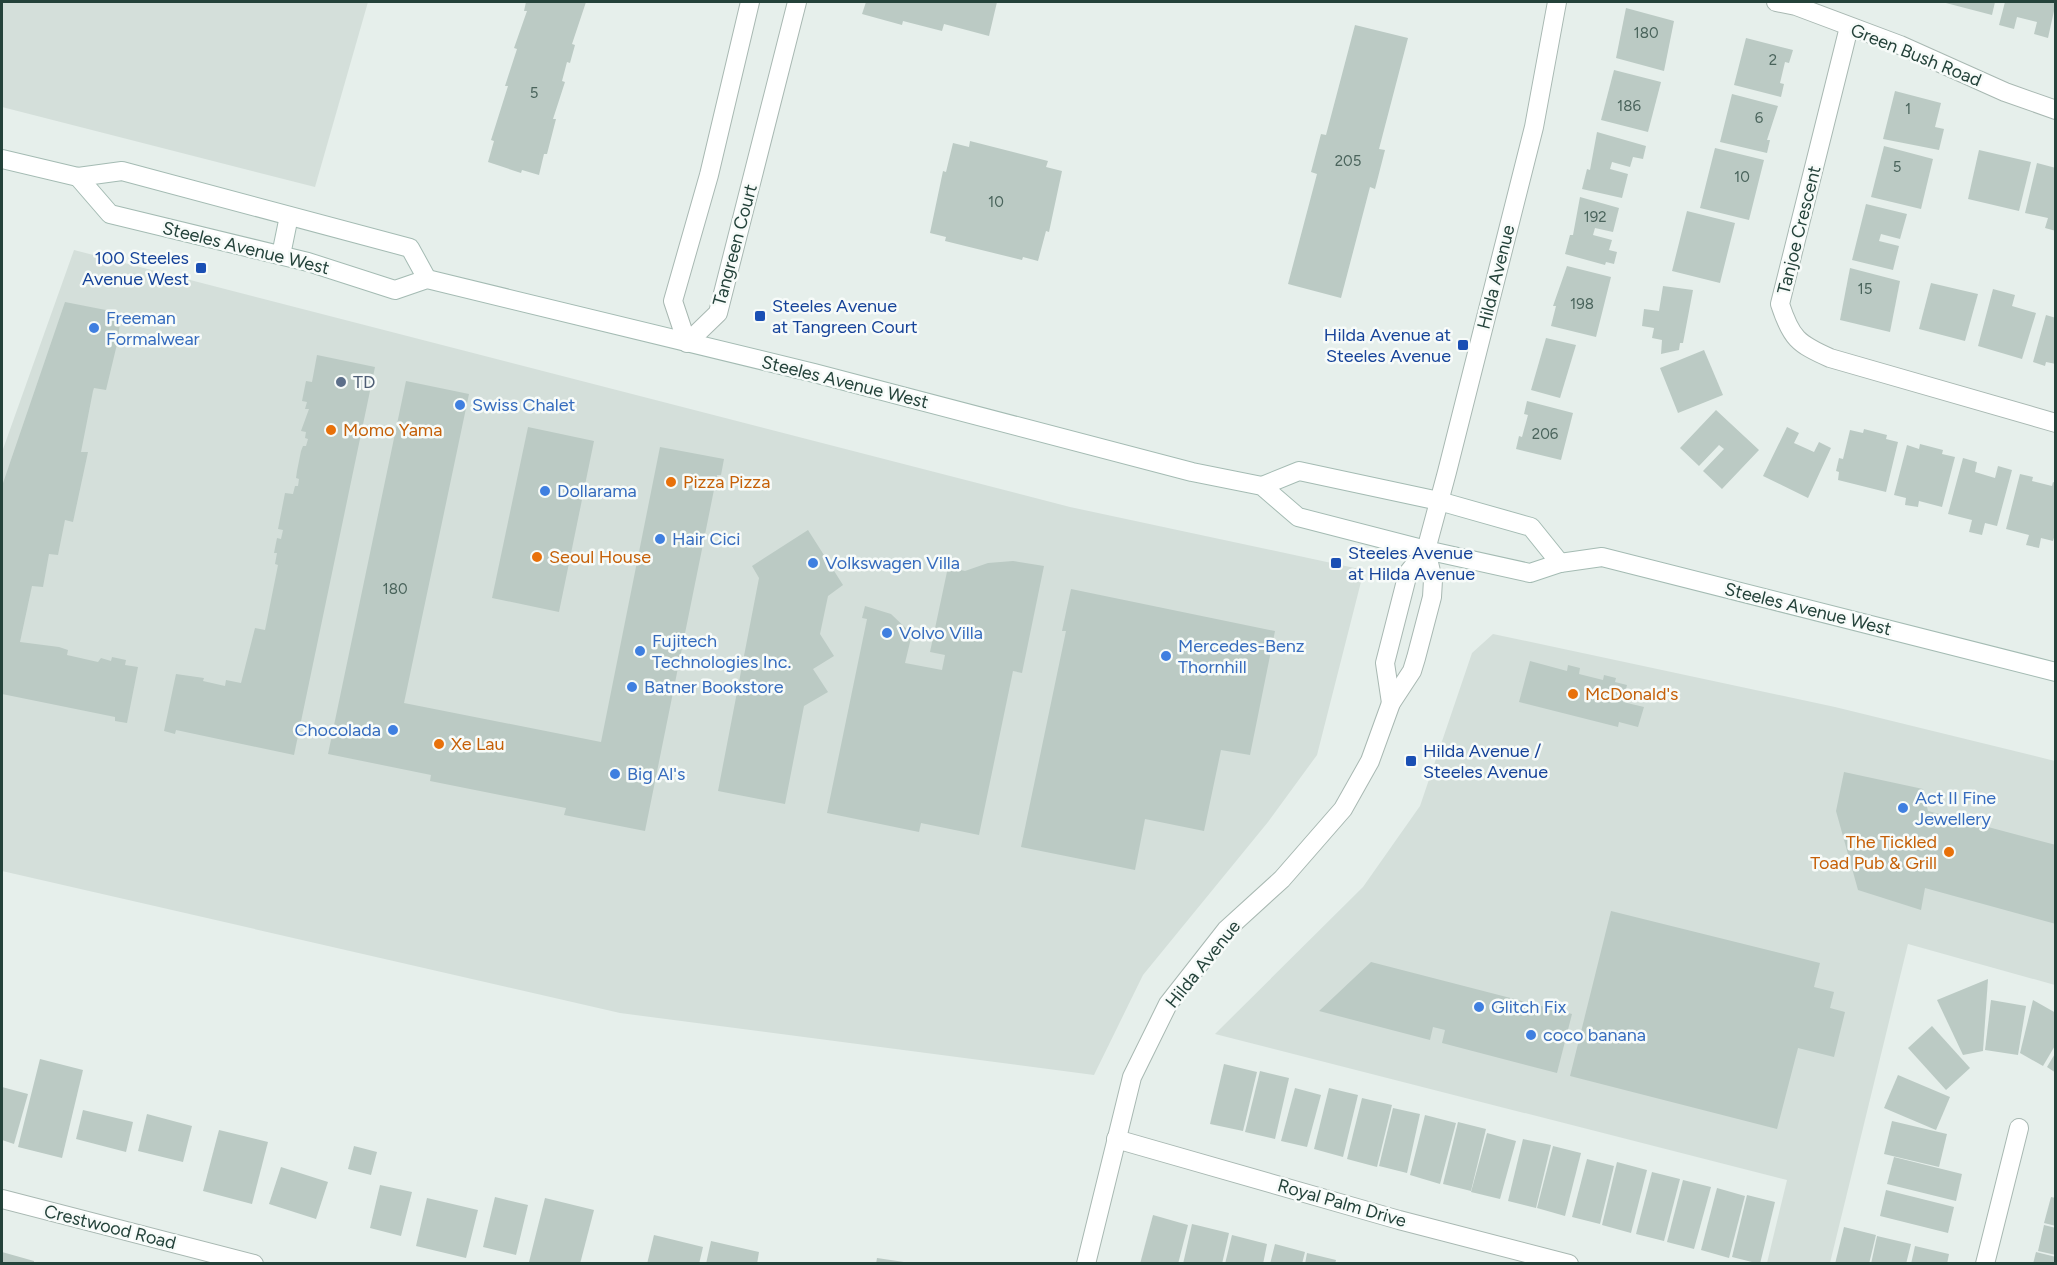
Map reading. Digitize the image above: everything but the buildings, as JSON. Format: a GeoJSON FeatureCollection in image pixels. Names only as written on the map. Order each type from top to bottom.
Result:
{"type":"FeatureCollection","features":[{"type":"Feature","properties":{"kind":"street"},"geometry":{"type":"LineString","coordinates":[[687,343],[673,301],[709,175],[750,2]]}},
{"type":"Feature","properties":{"kind":"street","name":"Tangreen Court"},"geometry":{"type":"LineString","coordinates":[[687,343],[718,313],[797,2]]}},
{"type":"Feature","properties":{"kind":"street","name":"Hilda Avenue"},"geometry":{"type":"LineString","coordinates":[[1391,703],[1385,663],[1408,573],[1426,550],[1439,501],[1534,127],[1557,2]]}},
{"type":"Feature","properties":{"kind":"street","name":"Green Bush Road"},"geometry":{"type":"LineString","coordinates":[[1776,2],[1796,6],[1900,45],[2005,92],[2055,110]]}},
{"type":"Feature","properties":{"kind":"street","name":"Tanjoe Crescent"},"geometry":{"type":"LineString","coordinates":[[1849,27],[1780,304],[1786,324],[1802,345],[1830,358],[2055,423]]}},
{"type":"Feature","properties":{"kind":"street"},"geometry":{"type":"LineString","coordinates":[[2,159],[78,177],[123,171],[410,248],[427,279]]}},
{"type":"Feature","properties":{"kind":"street","name":"Steeles Avenue West"},"geometry":{"type":"LineString","coordinates":[[78,177],[110,214],[281,255],[395,290],[427,279],[814,373],[1192,472],[1262,486],[1298,517],[1426,550],[1530,573],[1560,563],[1602,557],[2055,672]]}},
{"type":"Feature","properties":{"kind":"street"},"geometry":{"type":"LineString","coordinates":[[281,255],[289,216]]}},
{"type":"Feature","properties":{"kind":"street"},"geometry":{"type":"LineString","coordinates":[[1262,486],[1299,471],[1439,501],[1531,527],[1560,563]]}},
{"type":"Feature","properties":{"kind":"street","name":"Hilda Avenue"},"geometry":{"type":"LineString","coordinates":[[1086,1263],[1132,1077],[1168,1004],[1226,930],[1282,879],[1343,809],[1370,761],[1391,703],[1412,670],[1432,597],[1433,580],[1426,550]]}},
{"type":"Feature","properties":{"kind":"street"},"geometry":{"type":"LineString","coordinates":[[1986,1263],[2019,1128]]}},
{"type":"Feature","properties":{"kind":"street","name":"Royal Palm Drive"},"geometry":{"type":"LineString","coordinates":[[1116,1139],[1399,1220],[1569,1263]]}},
{"type":"Feature","properties":{"kind":"street","name":"Crestwood Road"},"geometry":{"type":"LineString","coordinates":[[2,1199],[254,1263]]}},
{"type":"Feature","properties":{"kind":"shaded area"},"geometry":{"type":"Polygon","coordinates":[[[2,2],[368,2],[315,187],[2,107],[2,2]]]}},
{"type":"Feature","properties":{"kind":"shaded area"},"geometry":{"type":"Polygon","coordinates":[[[74,250],[1070,507],[1364,570],[1317,755],[1268,822],[1143,975],[1094,1075],[620,1013],[2,871],[2,452],[74,250]]]}},
{"type":"Feature","properties":{"kind":"shaded area"},"geometry":{"type":"Polygon","coordinates":[[[1493,634],[1835,707],[2055,761],[2055,985],[1908,944],[1830,1263],[1767,1263],[1787,1180],[1215,1034],[1363,887],[1420,806],[1472,653],[1493,634]]]}},
{"type":"Feature","properties":{"kind":"place","name":"100 Steeles Avenue West"},"geometry":{"type":"Point","coordinates":[201,268]}},
{"type":"Feature","properties":{"kind":"place","name":"Steeles Avenue at Tangreen Court"},"geometry":{"type":"Point","coordinates":[760,316]}},
{"type":"Feature","properties":{"kind":"place","name":"Freeman Formalwear"},"geometry":{"type":"Point","coordinates":[94,328]}},
{"type":"Feature","properties":{"kind":"place","name":"Hilda Avenue at Steeles Avenue"},"geometry":{"type":"Point","coordinates":[1463,345]}},
{"type":"Feature","properties":{"kind":"place","name":"TD"},"geometry":{"type":"Point","coordinates":[341,382]}},
{"type":"Feature","properties":{"kind":"place","name":"Swiss Chalet"},"geometry":{"type":"Point","coordinates":[460,405]}},
{"type":"Feature","properties":{"kind":"place","name":"Momo Yama"},"geometry":{"type":"Point","coordinates":[331,430]}},
{"type":"Feature","properties":{"kind":"place","name":"Pizza Pizza"},"geometry":{"type":"Point","coordinates":[671,482]}},
{"type":"Feature","properties":{"kind":"place","name":"Dollarama"},"geometry":{"type":"Point","coordinates":[545,491]}},
{"type":"Feature","properties":{"kind":"place","name":"Hair Cici"},"geometry":{"type":"Point","coordinates":[660,539]}},
{"type":"Feature","properties":{"kind":"place","name":"Seoul House"},"geometry":{"type":"Point","coordinates":[537,557]}},
{"type":"Feature","properties":{"kind":"place","name":"Volkswagen Villa"},"geometry":{"type":"Point","coordinates":[813,563]}},
{"type":"Feature","properties":{"kind":"place","name":"Steeles Avenue at Hilda Avenue"},"geometry":{"type":"Point","coordinates":[1336,563]}},
{"type":"Feature","properties":{"kind":"place","name":"Volvo Villa"},"geometry":{"type":"Point","coordinates":[887,633]}},
{"type":"Feature","properties":{"kind":"place","name":"Fujitech Technologies Inc."},"geometry":{"type":"Point","coordinates":[640,651]}},
{"type":"Feature","properties":{"kind":"place","name":"Mercedes-Benz Thornhill"},"geometry":{"type":"Point","coordinates":[1166,656]}},
{"type":"Feature","properties":{"kind":"place","name":"Batner Bookstore"},"geometry":{"type":"Point","coordinates":[632,687]}},
{"type":"Feature","properties":{"kind":"place","name":"McDonald's"},"geometry":{"type":"Point","coordinates":[1573,694]}},
{"type":"Feature","properties":{"kind":"place","name":"Chocolada"},"geometry":{"type":"Point","coordinates":[393,730]}},
{"type":"Feature","properties":{"kind":"place","name":"Xe Lau"},"geometry":{"type":"Point","coordinates":[439,744]}},
{"type":"Feature","properties":{"kind":"place","name":"Hilda Avenue / Steeles Avenue"},"geometry":{"type":"Point","coordinates":[1411,761]}},
{"type":"Feature","properties":{"kind":"place","name":"Big Al's"},"geometry":{"type":"Point","coordinates":[615,774]}},
{"type":"Feature","properties":{"kind":"place","name":"Act II Fine Jewellery"},"geometry":{"type":"Point","coordinates":[1903,808]}},
{"type":"Feature","properties":{"kind":"place","name":"The Tickled Toad Pub & Grill"},"geometry":{"type":"Point","coordinates":[1949,852]}},
{"type":"Feature","properties":{"kind":"place","name":"Glitch Fix"},"geometry":{"type":"Point","coordinates":[1479,1007]}},
{"type":"Feature","properties":{"kind":"place","name":"coco banana"},"geometry":{"type":"Point","coordinates":[1531,1035]}}]}
